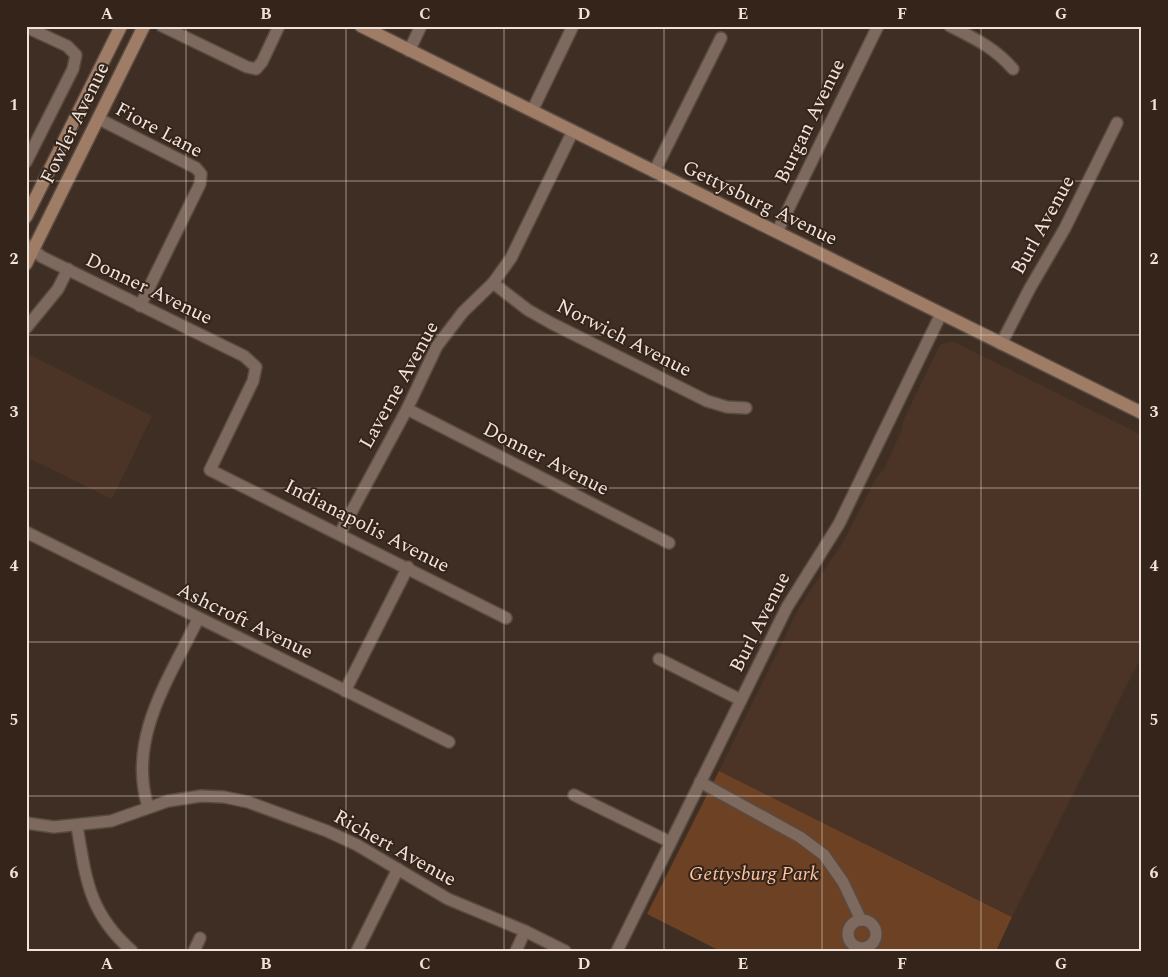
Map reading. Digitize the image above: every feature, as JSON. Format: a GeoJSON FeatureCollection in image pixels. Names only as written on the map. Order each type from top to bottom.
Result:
{"type":"FeatureCollection","features":[{"type":"Feature","properties":{"kind":"street","name":"Fowler Avenue"},"geometry":{"type":"LineString","coordinates":[[26,217],[120,26]]}},
{"type":"Feature","properties":{"kind":"street","name":"Fowler Avenue"},"geometry":{"type":"LineString","coordinates":[[26,264],[30,247],[99,119],[144,26]]}},
{"type":"Feature","properties":{"kind":"street"},"geometry":{"type":"LineString","coordinates":[[162,26],[247,67],[256,69],[262,62],[279,26]]}},
{"type":"Feature","properties":{"kind":"street","name":"Gettysburg Avenue"},"geometry":{"type":"LineString","coordinates":[[361,26],[1142,413]]}},
{"type":"Feature","properties":{"kind":"street"},"geometry":{"type":"LineString","coordinates":[[409,51],[421,26]]}},
{"type":"Feature","properties":{"kind":"street"},"geometry":{"type":"LineString","coordinates":[[532,111],[572,26]]}},
{"type":"Feature","properties":{"kind":"street","name":"Burgan Avenue"},"geometry":{"type":"LineString","coordinates":[[776,232],[878,26]]}},
{"type":"Feature","properties":{"kind":"street"},"geometry":{"type":"LineString","coordinates":[[950,26],[987,45],[1000,54],[1013,69]]}},
{"type":"Feature","properties":{"kind":"street","name":"Fowler Avenue"},"geometry":{"type":"LineString","coordinates":[[26,27],[67,46],[76,55],[73,69],[26,162]]}},
{"type":"Feature","properties":{"kind":"street"},"geometry":{"type":"LineString","coordinates":[[654,172],[721,38]]}},
{"type":"Feature","properties":{"kind":"street","name":"Fiore Lane"},"geometry":{"type":"LineString","coordinates":[[99,119],[196,168],[201,174],[200,184],[140,306]]}},
{"type":"Feature","properties":{"kind":"street","name":"Burl Avenue"},"geometry":{"type":"LineString","coordinates":[[1001,344],[1030,288],[1065,228],[1117,123]]}},
{"type":"Feature","properties":{"kind":"street","name":"Laverne Avenue"},"geometry":{"type":"LineString","coordinates":[[340,533],[407,409],[437,346],[463,312],[493,283],[511,258],[573,131]]}},
{"type":"Feature","properties":{"kind":"street","name":"Donner Avenue"},"geometry":{"type":"LineString","coordinates":[[30,247],[140,306],[244,356],[256,367],[253,380],[210,470]]}},
{"type":"Feature","properties":{"kind":"street"},"geometry":{"type":"LineString","coordinates":[[26,328],[58,289],[68,269]]}},
{"type":"Feature","properties":{"kind":"street","name":"Norwich Avenue"},"geometry":{"type":"LineString","coordinates":[[493,283],[528,310],[551,323],[707,401],[728,407],[746,408]]}},
{"type":"Feature","properties":{"kind":"street","name":"Burl Avenue"},"geometry":{"type":"LineString","coordinates":[[617,951],[794,592],[839,524],[941,314]]}},
{"type":"Feature","properties":{"kind":"street","name":"Donner Avenue"},"geometry":{"type":"LineString","coordinates":[[407,409],[669,543]]}},
{"type":"Feature","properties":{"kind":"street","name":"Indianapolis Avenue"},"geometry":{"type":"LineString","coordinates":[[210,470],[340,533],[506,618]]}},
{"type":"Feature","properties":{"kind":"street","name":"Ashcroft Avenue"},"geometry":{"type":"LineString","coordinates":[[26,532],[449,742]]}},
{"type":"Feature","properties":{"kind":"street"},"geometry":{"type":"LineString","coordinates":[[345,692],[408,567]]}},
{"type":"Feature","properties":{"kind":"street"},"geometry":{"type":"LineString","coordinates":[[148,807],[142,778],[144,739],[150,717],[198,619]]}},
{"type":"Feature","properties":{"kind":"street"},"geometry":{"type":"LineString","coordinates":[[659,659],[741,700]]}},
{"type":"Feature","properties":{"kind":"street"},"geometry":{"type":"LineString","coordinates":[[700,782],[800,837],[824,855],[843,882],[861,920]]}},
{"type":"Feature","properties":{"kind":"street"},"geometry":{"type":"LineString","coordinates":[[574,795],[670,842]]}},
{"type":"Feature","properties":{"kind":"street","name":"Richert Avenue"},"geometry":{"type":"LineString","coordinates":[[26,823],[54,827],[111,821],[168,801],[201,796],[224,797],[248,802],[326,831],[398,869],[448,899],[525,931],[565,951]]}},
{"type":"Feature","properties":{"kind":"street"},"geometry":{"type":"LineString","coordinates":[[77,826],[85,875],[96,906],[104,922],[132,951]]}},
{"type":"Feature","properties":{"kind":"street"},"geometry":{"type":"LineString","coordinates":[[357,951],[398,869]]}},
{"type":"Feature","properties":{"kind":"street"},"geometry":{"type":"LineString","coordinates":[[516,951],[525,931]]}},
{"type":"Feature","properties":{"kind":"street"},"geometry":{"type":"LineString","coordinates":[[194,951],[200,938]]}},
{"type":"Feature","properties":{"kind":"shaded area"},"geometry":{"type":"Polygon","coordinates":[[[952,341],[1142,435],[1142,655],[1012,917],[719,771],[800,606],[843,542],[875,480],[884,469],[901,432],[903,421],[940,345],[952,341]]]}},
{"type":"Feature","properties":{"kind":"shaded area"},"geometry":{"type":"Polygon","coordinates":[[[26,353],[152,416],[112,499],[26,457],[26,353]]]}},
{"type":"Feature","properties":{"kind":"green space","name":"Gettysburg Park"},"geometry":{"type":"Polygon","coordinates":[[[719,771],[1012,917],[996,951],[720,951],[647,914],[719,771]]]}}]}
